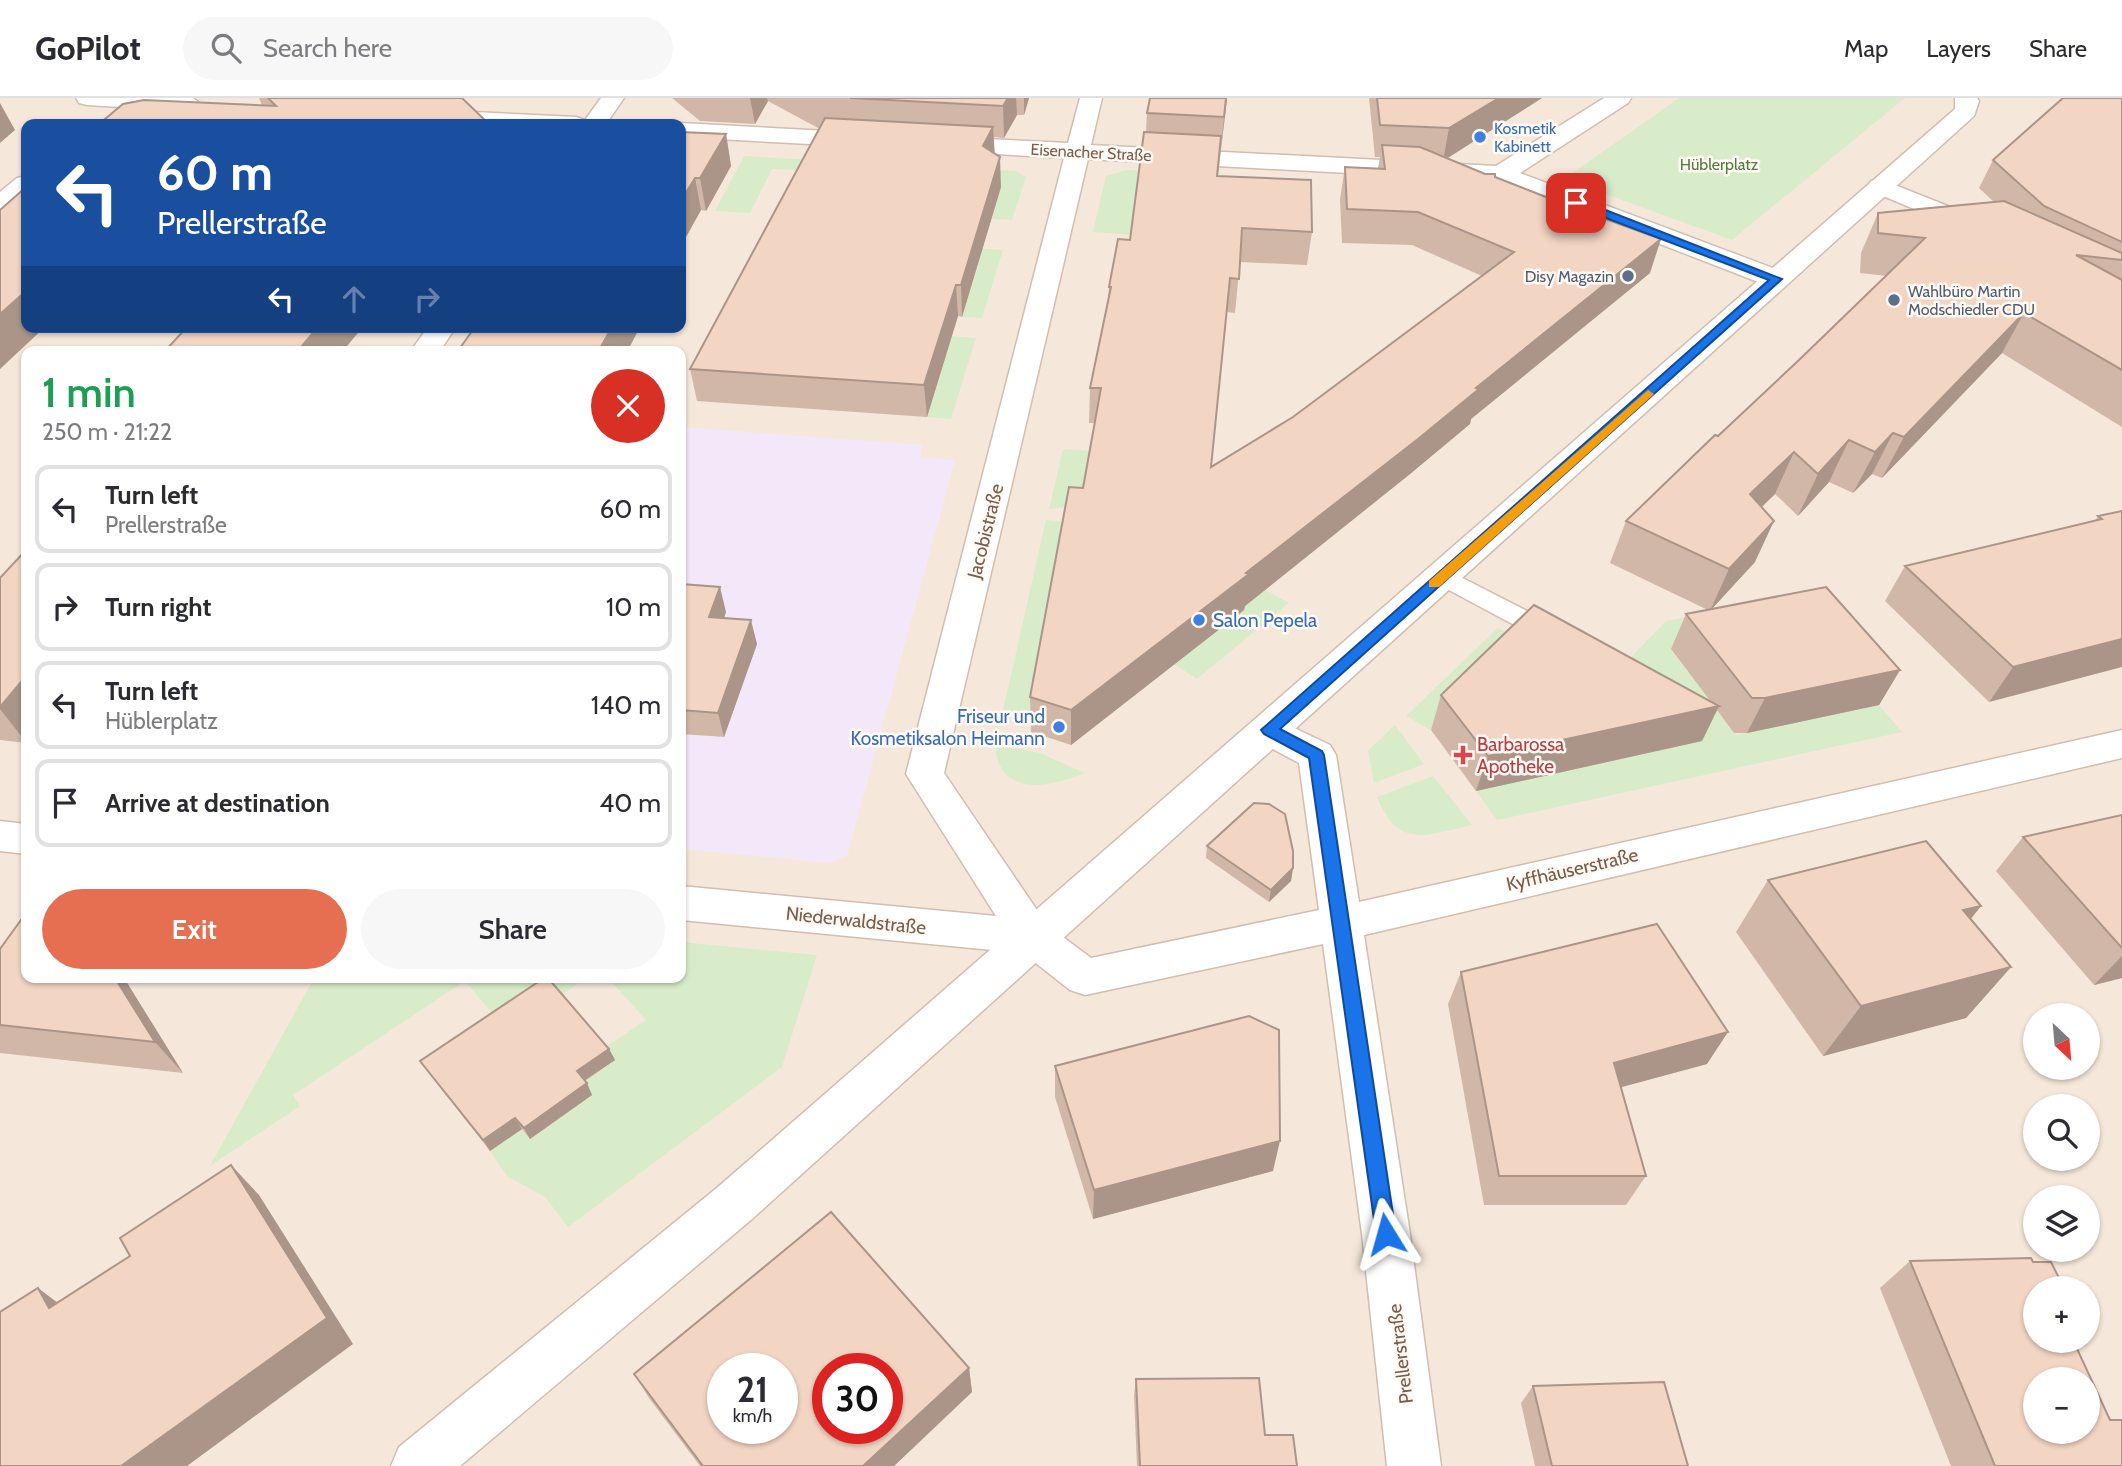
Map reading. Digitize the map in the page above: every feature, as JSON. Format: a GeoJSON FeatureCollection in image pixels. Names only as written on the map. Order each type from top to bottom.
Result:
{"type":"FeatureCollection","features":[{"type":"Feature","properties":{"kind":"street"},"geometry":{"type":"LineString","coordinates":[[87,98],[212,105]]}},
{"type":"Feature","properties":{"kind":"street"},"geometry":{"type":"LineString","coordinates":[[598,119],[613,98]]}},
{"type":"Feature","properties":{"kind":"street","name":"Jacobistraße"},"geometry":{"type":"LineString","coordinates":[[1032,937],[925,774],[1091,98]]}},
{"type":"Feature","properties":{"kind":"street"},"geometry":{"type":"LineString","coordinates":[[1501,174],[1620,98]]}},
{"type":"Feature","properties":{"kind":"street"},"geometry":{"type":"LineString","coordinates":[[418,1466],[735,1203],[1966,111],[1966,98]]}},
{"type":"Feature","properties":{"kind":"street"},"geometry":{"type":"LineString","coordinates":[[105,119],[130,99]]}},
{"type":"Feature","properties":{"kind":"street"},"geometry":{"type":"LineString","coordinates":[[408,115],[483,119]]}},
{"type":"Feature","properties":{"kind":"street"},"geometry":{"type":"LineString","coordinates":[[686,130],[885,141]]}},
{"type":"Feature","properties":{"kind":"street","name":"Eisenacher Straße"},"geometry":{"type":"LineString","coordinates":[[926,143],[1501,174]]}},
{"type":"Feature","properties":{"kind":"street"},"geometry":{"type":"LineString","coordinates":[[1501,174],[1776,279]]}},
{"type":"Feature","properties":{"kind":"street"},"geometry":{"type":"LineString","coordinates":[[1880,186],[2004,237]]}},
{"type":"Feature","properties":{"kind":"street"},"geometry":{"type":"LineString","coordinates":[[0,204],[21,187]]}},
{"type":"Feature","properties":{"kind":"street","name":"Prellerstraße"},"geometry":{"type":"LineString","coordinates":[[1269,730],[1317,755],[1386,1234],[1414,1466]]}},
{"type":"Feature","properties":{"kind":"street","name":"Kyffhäuserstraße"},"geometry":{"type":"LineString","coordinates":[[1032,937],[1085,977],[1341,925],[1519,881],[2122,744]]}},
{"type":"Feature","properties":{"kind":"street"},"geometry":{"type":"LineString","coordinates":[[0,836],[21,838]]}},
{"type":"Feature","properties":{"kind":"street","name":"Niederwaldstraße"},"geometry":{"type":"LineString","coordinates":[[686,903],[1032,937]]}},
{"type":"Feature","properties":{"kind":"lane"},"geometry":{"type":"LineString","coordinates":[[1443,576],[1573,646]]}},
{"type":"Feature","properties":{"kind":"shaded area"},"geometry":{"type":"Polygon","coordinates":[[[0,98],[2122,98],[2122,1466],[0,1466],[0,98]]]}},
{"type":"Feature","properties":{"kind":"shaded area"},"geometry":{"type":"Polygon","coordinates":[[[686,427],[922,445],[920,458],[955,460],[847,856],[830,863],[686,849],[686,427]]]}},
{"type":"Feature","properties":{"kind":"green space","name":"Hüblerplatz"},"geometry":{"type":"Polygon","coordinates":[[[1679,98],[1905,98],[1732,240],[1564,179],[1679,98]]]}},
{"type":"Feature","properties":{"kind":"green space"},"geometry":{"type":"Polygon","coordinates":[[[744,156],[864,163],[860,173],[772,169],[750,213],[715,211],[744,156]]]}},
{"type":"Feature","properties":{"kind":"green space"},"geometry":{"type":"Polygon","coordinates":[[[892,165],[1016,171],[1026,177],[1012,220],[992,219],[1001,187],[892,165]]]}},
{"type":"Feature","properties":{"kind":"green space"},"geometry":{"type":"Polygon","coordinates":[[[1126,170],[1214,175],[1134,235],[1093,232],[1106,176],[1126,170]]]}},
{"type":"Feature","properties":{"kind":"green space"},"geometry":{"type":"Polygon","coordinates":[[[863,240],[1003,250],[982,318],[962,317],[979,264],[879,258],[872,273],[860,277],[857,287],[828,284],[809,325],[976,338],[951,419],[927,417],[946,351],[810,342],[803,357],[777,355],[769,372],[714,369],[745,311],[782,313],[806,265],[863,240]]]}},
{"type":"Feature","properties":{"kind":"green space"},"geometry":{"type":"Polygon","coordinates":[[[1063,449],[1162,456],[1090,482],[1074,506],[1049,509],[1063,449]]]}},
{"type":"Feature","properties":{"kind":"green space"},"geometry":{"type":"Polygon","coordinates":[[[1046,520],[1068,522],[1034,712],[1003,710],[1046,520]]]}},
{"type":"Feature","properties":{"kind":"green space"},"geometry":{"type":"Polygon","coordinates":[[[1153,526],[1289,603],[1197,679],[1174,664],[1153,526]]]}},
{"type":"Feature","properties":{"kind":"green space"},"geometry":{"type":"Polygon","coordinates":[[[1829,589],[1852,614],[1671,650],[1736,735],[1879,705],[1902,732],[1497,820],[1476,791],[1656,751],[1603,686],[1666,621],[1829,589]]]}},
{"type":"Feature","properties":{"kind":"green space"},"geometry":{"type":"Polygon","coordinates":[[[1498,628],[1523,641],[1431,730],[1406,716],[1498,628]]]}},
{"type":"Feature","properties":{"kind":"green space"},"geometry":{"type":"Polygon","coordinates":[[[1395,725],[1424,764],[1374,783],[1368,751],[1395,725]]]}},
{"type":"Feature","properties":{"kind":"green space"},"geometry":{"type":"Polygon","coordinates":[[[995,744],[1040,753],[1085,773],[1041,785],[1015,781],[1005,773],[998,761],[995,744]]]}},
{"type":"Feature","properties":{"kind":"green space"},"geometry":{"type":"Polygon","coordinates":[[[1433,776],[1472,825],[1427,835],[1404,832],[1385,814],[1377,797],[1433,776]]]}},
{"type":"Feature","properties":{"kind":"green space"},"geometry":{"type":"Polygon","coordinates":[[[686,942],[817,955],[782,1067],[568,1227],[545,1197],[507,1176],[490,1151],[522,1129],[531,1139],[592,1095],[582,1082],[615,1060],[604,1048],[646,1020],[613,983],[686,983],[686,942]]]}},
{"type":"Feature","properties":{"kind":"green space"},"geometry":{"type":"Polygon","coordinates":[[[311,983],[462,983],[293,1095],[300,1106],[210,1166],[311,983]]]}},
{"type":"Feature","properties":{"kind":"green space"},"geometry":{"type":"Polygon","coordinates":[[[467,983],[579,983],[559,997],[500,1022],[467,983]]]}},
{"type":"Feature","properties":{"kind":"building"},"geometry":{"type":"Polygon","coordinates":[[[268,98],[462,98],[484,119],[105,119],[123,104],[144,100],[276,106],[268,98]]]}},
{"type":"Feature","properties":{"kind":"building"},"geometry":{"type":"Polygon","coordinates":[[[850,98],[1008,98],[1003,106],[850,98]]]}},
{"type":"Feature","properties":{"kind":"building"},"geometry":{"type":"Polygon","coordinates":[[[1150,98],[1226,98],[1224,117],[1147,113],[1150,98]]]}},
{"type":"Feature","properties":{"kind":"building"},"geometry":{"type":"Polygon","coordinates":[[[1377,98],[1499,98],[1449,128],[1380,125],[1377,98]]]}},
{"type":"Feature","properties":{"kind":"building"},"geometry":{"type":"Polygon","coordinates":[[[2063,98],[2122,98],[2122,242],[2044,206],[1993,160],[2063,98]]]}},
{"type":"Feature","properties":{"kind":"building"},"geometry":{"type":"Polygon","coordinates":[[[825,118],[993,127],[983,146],[1000,157],[961,285],[956,285],[924,385],[690,369],[825,118]]]}},
{"type":"Feature","properties":{"kind":"building"},"geometry":{"type":"Polygon","coordinates":[[[686,132],[726,134],[700,178],[695,178],[686,193],[686,132]]]}},
{"type":"Feature","properties":{"kind":"building"},"geometry":{"type":"Polygon","coordinates":[[[1144,132],[1221,136],[1217,176],[1311,180],[1312,232],[1242,228],[1239,279],[1230,278],[1211,467],[1293,417],[1514,252],[1418,212],[1347,209],[1345,167],[1385,169],[1382,145],[1420,147],[1661,239],[1476,388],[1479,389],[1418,439],[1246,573],[1249,574],[1071,710],[1030,697],[1069,487],[1083,488],[1101,388],[1090,388],[1118,239],[1130,240],[1144,132]]]}},
{"type":"Feature","properties":{"kind":"building"},"geometry":{"type":"Polygon","coordinates":[[[21,191],[21,295],[0,314],[0,210],[21,191]]]}},
{"type":"Feature","properties":{"kind":"building"},"geometry":{"type":"Polygon","coordinates":[[[2004,201],[2122,253],[2122,260],[2076,255],[2122,280],[2122,370],[2024,313],[1904,437],[1893,433],[1875,452],[1849,440],[1818,474],[1794,452],[1750,494],[1774,521],[1729,569],[1626,521],[1925,238],[1878,233],[1878,213],[2004,201]]]}},
{"type":"Feature","properties":{"kind":"building"},"geometry":{"type":"Polygon","coordinates":[[[181,333],[313,333],[302,346],[170,346],[181,333]]]}},
{"type":"Feature","properties":{"kind":"building"},"geometry":{"type":"Polygon","coordinates":[[[471,333],[609,333],[601,346],[461,346],[471,333]]]}},
{"type":"Feature","properties":{"kind":"building"},"geometry":{"type":"Polygon","coordinates":[[[2122,511],[2122,639],[2013,667],[1905,566],[2102,519],[2098,516],[2122,511]]]}},
{"type":"Feature","properties":{"kind":"building"},"geometry":{"type":"Polygon","coordinates":[[[21,555],[21,682],[0,707],[0,578],[21,555]]]}},
{"type":"Feature","properties":{"kind":"building"},"geometry":{"type":"Polygon","coordinates":[[[686,584],[720,587],[709,617],[751,620],[718,713],[686,710],[686,584]]]}},
{"type":"Feature","properties":{"kind":"building"},"geometry":{"type":"Polygon","coordinates":[[[1826,587],[1900,670],[1765,698],[1752,698],[1686,614],[1826,587]]]}},
{"type":"Feature","properties":{"kind":"building"},"geometry":{"type":"Polygon","coordinates":[[[1534,605],[1719,706],[1488,756],[1441,695],[1534,605]]]}},
{"type":"Feature","properties":{"kind":"building"},"geometry":{"type":"Polygon","coordinates":[[[1254,803],[1269,804],[1285,814],[1293,851],[1293,868],[1271,890],[1207,846],[1254,803]]]}},
{"type":"Feature","properties":{"kind":"building"},"geometry":{"type":"Polygon","coordinates":[[[2122,815],[2122,948],[2023,837],[2122,815]]]}},
{"type":"Feature","properties":{"kind":"building"},"geometry":{"type":"Polygon","coordinates":[[[1926,841],[1981,906],[1963,910],[2011,967],[1861,1006],[1768,880],[1926,841]]]}},
{"type":"Feature","properties":{"kind":"building"},"geometry":{"type":"Polygon","coordinates":[[[21,920],[21,983],[118,983],[155,1042],[0,1025],[0,949],[21,920]]]}},
{"type":"Feature","properties":{"kind":"building"},"geometry":{"type":"Polygon","coordinates":[[[1657,924],[1728,1032],[1614,1063],[1646,1176],[1499,1176],[1461,972],[1657,924]]]}},
{"type":"Feature","properties":{"kind":"building"},"geometry":{"type":"Polygon","coordinates":[[[537,983],[552,983],[609,1049],[577,1071],[587,1083],[524,1128],[515,1118],[483,1140],[420,1061],[537,983]]]}},
{"type":"Feature","properties":{"kind":"building"},"geometry":{"type":"Polygon","coordinates":[[[1249,1016],[1279,1030],[1280,1141],[1094,1190],[1055,1066],[1249,1016]]]}},
{"type":"Feature","properties":{"kind":"building"},"geometry":{"type":"Polygon","coordinates":[[[231,1165],[327,1318],[121,1466],[0,1466],[0,1312],[38,1288],[49,1308],[130,1256],[120,1238],[231,1165]]]}},
{"type":"Feature","properties":{"kind":"building"},"geometry":{"type":"Polygon","coordinates":[[[831,1212],[969,1368],[903,1429],[903,1353],[812,1353],[812,1444],[887,1444],[863,1466],[703,1466],[634,1374],[831,1212]]]}},
{"type":"Feature","properties":{"kind":"building"},"geometry":{"type":"Polygon","coordinates":[[[2023,1258],[2023,1262],[2051,1262],[2058,1276],[2023,1276],[2023,1353],[2079,1353],[2085,1367],[2023,1367],[2023,1444],[2100,1444],[2100,1398],[2110,1420],[2122,1420],[2122,1466],[1995,1466],[1910,1261],[2023,1258]]]}},
{"type":"Feature","properties":{"kind":"building"},"geometry":{"type":"Polygon","coordinates":[[[1259,1378],[1265,1435],[1293,1435],[1297,1466],[1140,1466],[1136,1379],[1259,1378]]]}},
{"type":"Feature","properties":{"kind":"building"},"geometry":{"type":"Polygon","coordinates":[[[1664,1382],[1688,1466],[1552,1466],[1533,1386],[1664,1382]]]}},
{"type":"Feature","properties":{"kind":"slow traffic"},"geometry":{"type":"LineString","coordinates":[[1434,584],[1648,394]]}},
{"type":"Feature","properties":{"kind":"place","name":"Kosmetik Kabinett"},"geometry":{"type":"Point","coordinates":[1480,137]}},
{"type":"Feature","properties":{"kind":"place","name":"Disy Magazin"},"geometry":{"type":"Point","coordinates":[1628,276]}},
{"type":"Feature","properties":{"kind":"place","name":"Wahlbüro Martin Modschiedler CDU"},"geometry":{"type":"Point","coordinates":[1894,300]}},
{"type":"Feature","properties":{"kind":"place","name":"Salon Pepela"},"geometry":{"type":"Point","coordinates":[1199,620]}},
{"type":"Feature","properties":{"kind":"place","name":"Friseur und Kosmetiksalon Heimann"},"geometry":{"type":"Point","coordinates":[1059,727]}},
{"type":"Feature","properties":{"kind":"place","name":"Barbarossa Apotheke"},"geometry":{"type":"Point","coordinates":[1463,755]}},
{"type":"Feature","properties":{"kind":"route"},"geometry":{"type":"LineString","coordinates":[[1386,1234],[1317,755],[1269,730],[1776,279],[1576,203]]}}]}
